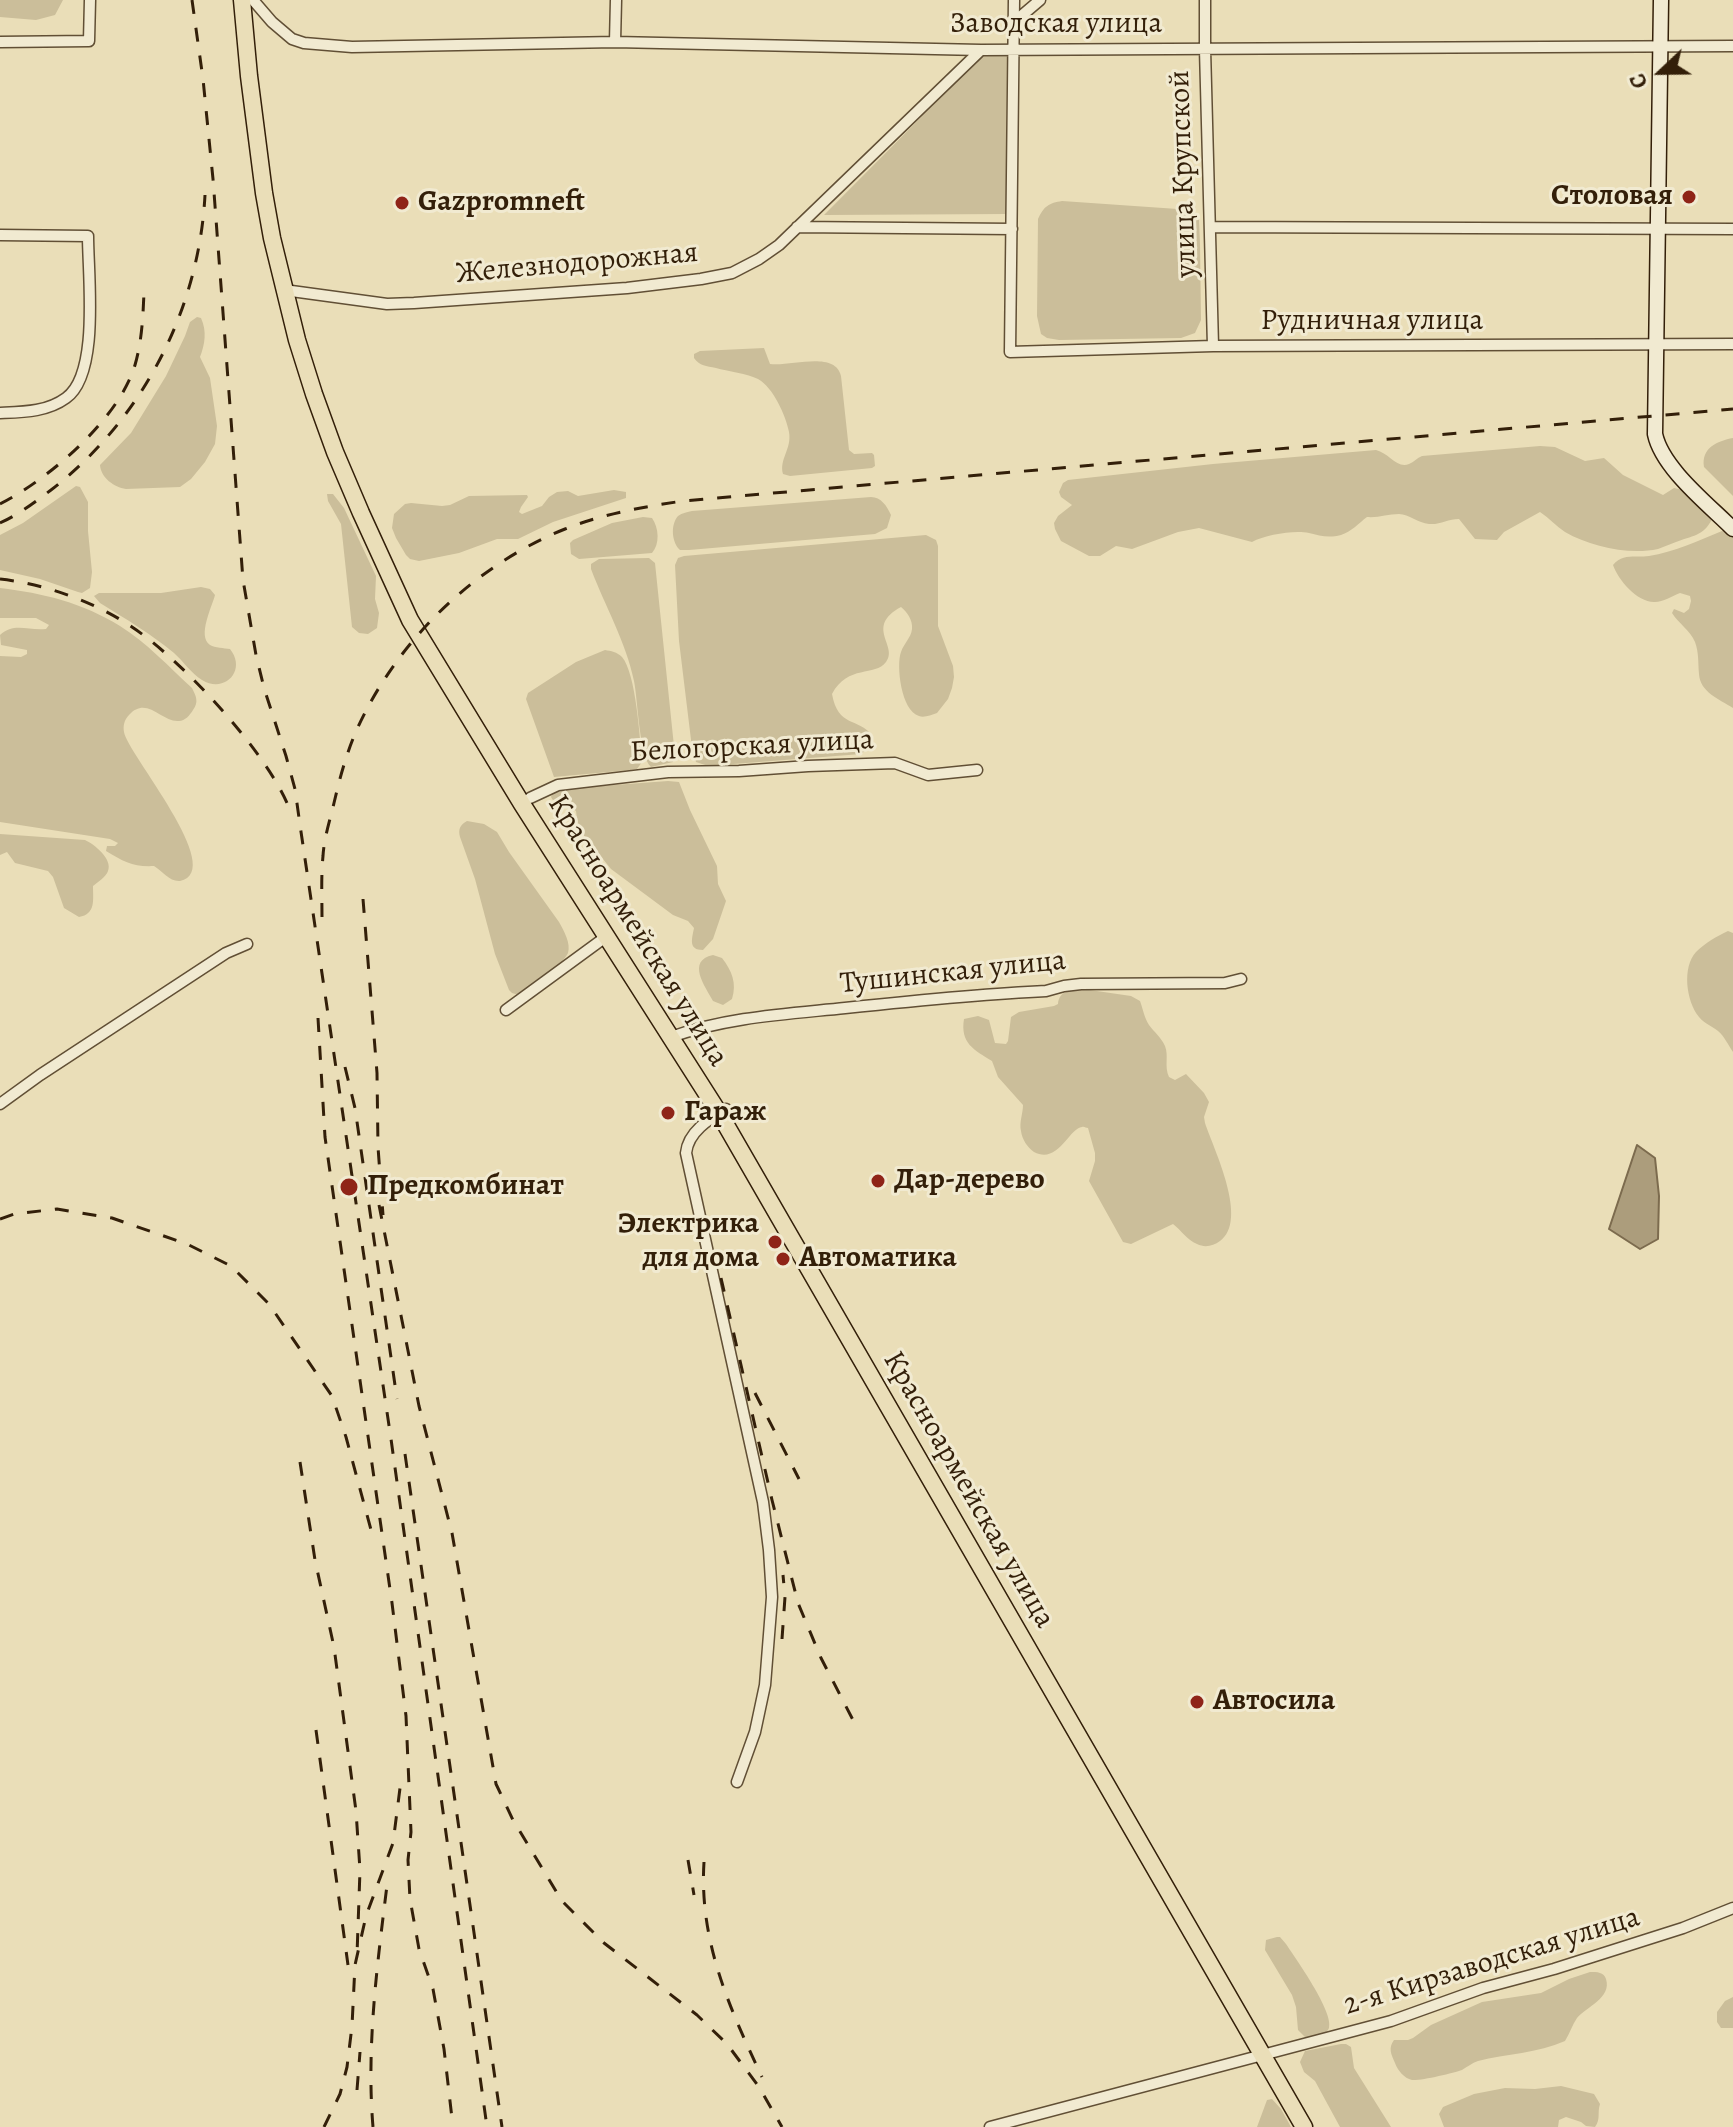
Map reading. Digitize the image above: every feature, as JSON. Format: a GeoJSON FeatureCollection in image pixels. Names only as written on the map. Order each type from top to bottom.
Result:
{"type":"FeatureCollection","features":[{"type":"Feature","properties":{"kind":"main road","name":"Красноармейская улица"},"geometry":{"type":"LineString","coordinates":[[242,0],[257,148],[272,238],[329,410],[405,587],[443,657],[722,1111],[1267,2055],[1304,2127]]}},
{"type":"Feature","properties":{"kind":"main road","name":"Красноармейская улица"},"geometry":{"type":"LineString","coordinates":[[253,0],[264,127],[288,291],[304,365],[335,452],[410,620],[522,804],[607,936],[676,1035]]}},
{"type":"Feature","properties":{"kind":"main road","name":"Красноармейская улица"},"geometry":{"type":"LineString","coordinates":[[1267,2055],[1314,2127]]}},
{"type":"Feature","properties":{"kind":"street"},"geometry":{"type":"LineString","coordinates":[[0,42],[89,41],[90,0]]}},
{"type":"Feature","properties":{"kind":"street","name":"Заводская улица"},"geometry":{"type":"LineString","coordinates":[[253,0],[272,22],[298,41],[352,47],[615,42],[981,50],[1733,46]]}},
{"type":"Feature","properties":{"kind":"street"},"geometry":{"type":"LineString","coordinates":[[615,42],[616,0]]}},
{"type":"Feature","properties":{"kind":"street"},"geometry":{"type":"LineString","coordinates":[[797,227],[1012,229],[1014,0]]}},
{"type":"Feature","properties":{"kind":"street"},"geometry":{"type":"LineString","coordinates":[[1013,23],[1040,0]]}},
{"type":"Feature","properties":{"kind":"street","name":"улица Крупской"},"geometry":{"type":"LineString","coordinates":[[1205,0],[1213,346]]}},
{"type":"Feature","properties":{"kind":"street"},"geometry":{"type":"LineString","coordinates":[[1661,0],[1655,434],[1667,462],[1733,529]]}},
{"type":"Feature","properties":{"kind":"street","name":"Железнодорожная"},"geometry":{"type":"LineString","coordinates":[[288,291],[387,304],[627,288],[732,273],[779,245],[981,50]]}},
{"type":"Feature","properties":{"kind":"street"},"geometry":{"type":"LineString","coordinates":[[1210,227],[1733,229]]}},
{"type":"Feature","properties":{"kind":"street","name":"Рудничная улица"},"geometry":{"type":"LineString","coordinates":[[1012,229],[1010,352],[1213,346],[1733,344]]}},
{"type":"Feature","properties":{"kind":"street"},"geometry":{"type":"LineString","coordinates":[[0,235],[88,236],[89,341],[85,370],[68,397],[47,408],[0,413]]}},
{"type":"Feature","properties":{"kind":"street","name":"Белогорская улица"},"geometry":{"type":"LineString","coordinates":[[530,798],[558,785],[668,772],[895,763],[928,775],[977,770]]}},
{"type":"Feature","properties":{"kind":"street"},"geometry":{"type":"LineString","coordinates":[[506,1010],[607,936]]}},
{"type":"Feature","properties":{"kind":"street"},"geometry":{"type":"LineString","coordinates":[[0,1104],[226,953],[247,944]]}},
{"type":"Feature","properties":{"kind":"street","name":"Тушинская улица"},"geometry":{"type":"LineString","coordinates":[[676,1035],[761,1016],[1046,991],[1070,985],[1225,983],[1241,979]]}},
{"type":"Feature","properties":{"kind":"street"},"geometry":{"type":"LineString","coordinates":[[722,1111],[692,1136],[686,1153],[763,1502],[772,1597],[765,1685],[755,1732],[737,1782]]}},
{"type":"Feature","properties":{"kind":"street","name":"2-я Кирзаводская улица"},"geometry":{"type":"LineString","coordinates":[[990,2127],[1391,2021],[1483,1988],[1683,1928],[1733,1908]]}},
{"type":"Feature","properties":{"kind":"shaded area"},"geometry":{"type":"Polygon","coordinates":[[[0,0],[63,0],[55,15],[36,20],[0,17],[0,0]]]}},
{"type":"Feature","properties":{"kind":"shaded area"},"geometry":{"type":"Polygon","coordinates":[[[983,55],[1007,55],[1006,214],[824,215],[983,55]]]}},
{"type":"Feature","properties":{"kind":"shaded area"},"geometry":{"type":"Polygon","coordinates":[[[1062,201],[1192,210],[1199,220],[1200,244],[1201,320],[1195,333],[1181,338],[1059,340],[1041,334],[1037,316],[1038,219],[1047,206],[1062,201]]]}},
{"type":"Feature","properties":{"kind":"shaded area"},"geometry":{"type":"Polygon","coordinates":[[[201,318],[204,328],[200,357],[210,378],[217,426],[215,444],[205,462],[180,487],[126,489],[117,486],[106,478],[100,465],[131,433],[166,376],[190,322],[201,318]]]}},
{"type":"Feature","properties":{"kind":"shaded area"},"geometry":{"type":"Polygon","coordinates":[[[764,348],[770,364],[811,361],[837,368],[841,376],[849,450],[854,454],[872,453],[875,466],[790,476],[783,474],[789,432],[782,410],[769,388],[754,377],[704,365],[694,358],[694,354],[700,351],[764,348]]]}},
{"type":"Feature","properties":{"kind":"shaded area"},"geometry":{"type":"Polygon","coordinates":[[[1733,438],[1733,496],[1704,467],[1704,460],[1711,446],[1733,438]]]}},
{"type":"Feature","properties":{"kind":"shaded area"},"geometry":{"type":"Polygon","coordinates":[[[1555,447],[1585,461],[1604,458],[1623,475],[1663,495],[1674,488],[1683,490],[1712,519],[1697,535],[1647,551],[1623,550],[1586,542],[1565,532],[1540,512],[1504,532],[1497,540],[1475,539],[1459,519],[1429,524],[1399,514],[1367,517],[1341,535],[1288,533],[1252,542],[1199,528],[1178,532],[1132,549],[1116,546],[1100,556],[1089,556],[1061,541],[1054,523],[1072,505],[1059,492],[1068,480],[1376,450],[1405,465],[1422,456],[1555,447]]]}},
{"type":"Feature","properties":{"kind":"shaded area"},"geometry":{"type":"Polygon","coordinates":[[[76,486],[80,487],[88,502],[90,588],[82,593],[0,570],[0,535],[76,486]]]}},
{"type":"Feature","properties":{"kind":"shaded area"},"geometry":{"type":"Polygon","coordinates":[[[614,490],[626,492],[626,498],[553,522],[518,539],[497,539],[459,553],[419,561],[406,555],[392,528],[394,514],[405,504],[442,506],[469,496],[527,495],[519,512],[522,514],[542,506],[557,492],[568,491],[578,496],[614,490]]]}},
{"type":"Feature","properties":{"kind":"shaded area"},"geometry":{"type":"Polygon","coordinates":[[[327,494],[333,494],[344,508],[376,576],[377,628],[368,634],[359,633],[352,627],[341,524],[327,494]]]}},
{"type":"Feature","properties":{"kind":"shaded area"},"geometry":{"type":"Polygon","coordinates":[[[871,497],[883,503],[891,515],[887,528],[875,534],[689,550],[680,550],[674,539],[675,520],[692,511],[871,497]]]}},
{"type":"Feature","properties":{"kind":"shaded area"},"geometry":{"type":"Polygon","coordinates":[[[652,518],[656,526],[658,536],[652,553],[579,559],[571,554],[570,543],[573,540],[612,523],[652,518]]]}},
{"type":"Feature","properties":{"kind":"shaded area"},"geometry":{"type":"Polygon","coordinates":[[[1722,531],[1733,537],[1733,708],[1703,686],[1695,642],[1672,613],[1674,609],[1684,613],[1689,609],[1690,596],[1680,593],[1655,602],[1642,599],[1624,584],[1613,565],[1625,557],[1649,556],[1677,549],[1722,531]]]}},
{"type":"Feature","properties":{"kind":"shaded area"},"geometry":{"type":"Polygon","coordinates":[[[926,535],[936,540],[938,546],[938,626],[954,677],[948,699],[937,713],[919,716],[908,706],[904,697],[900,658],[912,626],[909,616],[901,607],[890,614],[883,629],[889,649],[886,662],[875,669],[846,678],[832,694],[839,712],[873,736],[870,747],[861,754],[708,766],[696,762],[679,641],[675,565],[678,558],[926,535]]]}},
{"type":"Feature","properties":{"kind":"shaded area"},"geometry":{"type":"Polygon","coordinates":[[[649,558],[655,563],[675,756],[673,762],[651,767],[641,740],[630,667],[591,569],[591,564],[599,559],[649,558]]]}},
{"type":"Feature","properties":{"kind":"shaded area"},"geometry":{"type":"Polygon","coordinates":[[[201,587],[210,589],[215,595],[205,628],[206,641],[212,646],[230,649],[235,657],[235,672],[231,678],[218,684],[202,680],[165,646],[94,596],[99,593],[161,593],[201,587]]]}},
{"type":"Feature","properties":{"kind":"shaded area"},"geometry":{"type":"Polygon","coordinates":[[[0,588],[62,600],[106,618],[139,639],[192,688],[196,704],[183,720],[173,720],[142,708],[129,715],[124,728],[129,744],[171,811],[192,856],[191,873],[180,881],[169,878],[154,866],[134,865],[112,855],[106,851],[107,846],[118,843],[110,839],[0,822],[0,656],[21,657],[27,654],[27,650],[1,645],[0,635],[11,629],[46,629],[49,625],[36,618],[0,618],[0,588]]]}},
{"type":"Feature","properties":{"kind":"shaded area"},"geometry":{"type":"Polygon","coordinates":[[[605,650],[622,657],[631,677],[642,762],[637,769],[554,777],[526,699],[528,693],[576,662],[605,650]]]}},
{"type":"Feature","properties":{"kind":"shaded area"},"geometry":{"type":"Polygon","coordinates":[[[679,782],[717,866],[718,884],[726,901],[713,939],[703,950],[693,946],[694,928],[688,921],[673,915],[611,869],[581,832],[576,811],[551,797],[553,791],[560,789],[679,782]]]}},
{"type":"Feature","properties":{"kind":"shaded area"},"geometry":{"type":"Polygon","coordinates":[[[467,821],[484,824],[497,832],[559,922],[568,941],[568,953],[560,963],[538,983],[519,994],[509,990],[495,954],[460,837],[460,828],[467,821]]]}},
{"type":"Feature","properties":{"kind":"shaded area"},"geometry":{"type":"Polygon","coordinates":[[[0,834],[85,840],[98,848],[109,866],[106,875],[93,886],[91,910],[79,917],[64,908],[48,871],[15,863],[7,852],[0,855],[0,834]]]}},
{"type":"Feature","properties":{"kind":"shaded area"},"geometry":{"type":"Polygon","coordinates":[[[1728,931],[1733,933],[1733,1052],[1720,1033],[1699,1017],[1687,984],[1689,966],[1696,952],[1728,931]]]}},
{"type":"Feature","properties":{"kind":"shaded area"},"geometry":{"type":"Polygon","coordinates":[[[713,955],[722,958],[734,982],[732,999],[723,1005],[713,1001],[700,975],[700,963],[713,955]]]}},
{"type":"Feature","properties":{"kind":"shaded area"},"geometry":{"type":"Polygon","coordinates":[[[1083,989],[1131,996],[1140,1001],[1147,1022],[1165,1046],[1169,1077],[1175,1080],[1186,1074],[1209,1102],[1205,1123],[1227,1184],[1231,1218],[1228,1231],[1217,1243],[1206,1246],[1197,1244],[1173,1224],[1131,1244],[1123,1242],[1089,1181],[1095,1153],[1088,1128],[1077,1129],[1050,1154],[1034,1152],[1022,1134],[1023,1105],[998,1077],[992,1061],[966,1040],[964,1019],[978,1016],[989,1020],[995,1043],[1006,1044],[1011,1017],[1019,1012],[1054,1006],[1063,993],[1083,989]]]}},
{"type":"Feature","properties":{"kind":"shaded area"},"geometry":{"type":"Polygon","coordinates":[[[1637,1145],[1655,1158],[1659,1196],[1658,1239],[1640,1249],[1609,1229],[1637,1145]]]}},
{"type":"Feature","properties":{"kind":"shaded area"},"geometry":{"type":"Polygon","coordinates":[[[1277,1937],[1298,1961],[1326,2010],[1329,2028],[1323,2034],[1307,2039],[1298,2030],[1292,1995],[1265,1950],[1266,1940],[1277,1937]]]}},
{"type":"Feature","properties":{"kind":"shaded area"},"geometry":{"type":"Polygon","coordinates":[[[1590,1972],[1605,1977],[1605,1992],[1577,2018],[1565,2041],[1533,2051],[1478,2061],[1462,2070],[1422,2079],[1409,2079],[1396,2066],[1391,2051],[1394,2040],[1413,2038],[1431,2025],[1482,2002],[1541,1993],[1590,1972]]]}},
{"type":"Feature","properties":{"kind":"shaded area"},"geometry":{"type":"Polygon","coordinates":[[[1733,1997],[1733,2028],[1721,2028],[1717,2022],[1717,2012],[1725,2001],[1733,1997]]]}},
{"type":"Feature","properties":{"kind":"shaded area"},"geometry":{"type":"Polygon","coordinates":[[[1341,2044],[1351,2047],[1354,2068],[1391,2127],[1340,2127],[1315,2081],[1304,2072],[1300,2062],[1305,2051],[1341,2044]]]}},
{"type":"Feature","properties":{"kind":"shaded area"},"geometry":{"type":"Polygon","coordinates":[[[1561,2086],[1594,2094],[1600,2104],[1595,2127],[1566,2117],[1559,2120],[1558,2127],[1444,2127],[1439,2114],[1443,2107],[1474,2094],[1505,2088],[1561,2086]]]}},
{"type":"Feature","properties":{"kind":"shaded area"},"geometry":{"type":"Polygon","coordinates":[[[1272,2099],[1291,2127],[1257,2127],[1267,2100],[1272,2099]]]}},
{"type":"Feature","properties":{"kind":"railway"},"geometry":{"type":"LineString","coordinates":[[192,0],[213,179],[243,580],[264,688],[295,789],[391,1439],[487,2127]]}},
{"type":"Feature","properties":{"kind":"railway"},"geometry":{"type":"LineString","coordinates":[[0,523],[39,499],[83,462],[113,431],[138,396],[178,320],[191,280],[205,195]]}},
{"type":"Feature","properties":{"kind":"railway"},"geometry":{"type":"LineString","coordinates":[[0,504],[60,463],[114,406],[135,365],[141,338],[144,292]]}},
{"type":"Feature","properties":{"kind":"railway"},"geometry":{"type":"LineString","coordinates":[[322,917],[327,829],[350,745],[375,695],[417,636],[470,585],[532,544],[565,529],[623,512],[683,501],[1733,409]]}},
{"type":"Feature","properties":{"kind":"railway"},"geometry":{"type":"LineString","coordinates":[[0,579],[34,585],[86,602],[118,618],[152,642],[199,686],[246,738],[281,790],[291,813]]}},
{"type":"Feature","properties":{"kind":"railway"},"geometry":{"type":"LineString","coordinates":[[363,899],[377,1073],[383,1215]]}},
{"type":"Feature","properties":{"kind":"railway"},"geometry":{"type":"LineString","coordinates":[[318,1018],[325,1137],[406,1716],[411,1832],[408,1860],[410,1899],[419,1949],[433,1989],[453,2127]]}},
{"type":"Feature","properties":{"kind":"railway"},"geometry":{"type":"LineString","coordinates":[[345,1067],[355,1108],[397,1399]]}},
{"type":"Feature","properties":{"kind":"railway"},"geometry":{"type":"LineString","coordinates":[[379,1205],[419,1406],[452,1533],[496,1784],[513,1820],[562,1901],[604,1943],[697,2015],[727,2044],[759,2087],[782,2127]]}},
{"type":"Feature","properties":{"kind":"railway"},"geometry":{"type":"LineString","coordinates":[[0,1219],[14,1214],[57,1209],[112,1218],[187,1244],[231,1266],[269,1304],[332,1396],[374,1541]]}},
{"type":"Feature","properties":{"kind":"railway"},"geometry":{"type":"LineString","coordinates":[[721,1278],[798,1603],[821,1658],[853,1720]]}},
{"type":"Feature","properties":{"kind":"railway"},"geometry":{"type":"LineString","coordinates":[[755,1393],[799,1479]]}},
{"type":"Feature","properties":{"kind":"railway"},"geometry":{"type":"LineString","coordinates":[[405,1454],[502,2127]]}},
{"type":"Feature","properties":{"kind":"railway"},"geometry":{"type":"LineString","coordinates":[[300,1462],[315,1560],[334,1647],[356,1811],[360,1870],[357,1955]]}},
{"type":"Feature","properties":{"kind":"railway"},"geometry":{"type":"LineString","coordinates":[[782,1639],[783,1575]]}},
{"type":"Feature","properties":{"kind":"railway"},"geometry":{"type":"LineString","coordinates":[[316,1730],[348,1965]]}},
{"type":"Feature","properties":{"kind":"railway"},"geometry":{"type":"LineString","coordinates":[[324,2127],[340,2094],[347,2067],[355,1965],[366,1916],[393,1843],[400,1788]]}},
{"type":"Feature","properties":{"kind":"railway"},"geometry":{"type":"LineString","coordinates":[[688,1860],[694,1895]]}},
{"type":"Feature","properties":{"kind":"railway"},"geometry":{"type":"LineString","coordinates":[[704,1862],[706,1919],[711,1946],[738,2025],[762,2077]]}},
{"type":"Feature","properties":{"kind":"railway"},"geometry":{"type":"LineString","coordinates":[[373,2127],[372,2033],[388,1877]]}},
{"type":"Feature","properties":{"kind":"railway"},"geometry":{"type":"LineString","coordinates":[[357,2090],[360,2052]]}},
{"type":"Feature","properties":{"kind":"place","name":"Столовая"},"geometry":{"type":"Point","coordinates":[1689,197]}},
{"type":"Feature","properties":{"kind":"place","name":"Gazpromneft"},"geometry":{"type":"Point","coordinates":[402,203]}},
{"type":"Feature","properties":{"kind":"place","name":"Гараж"},"geometry":{"type":"Point","coordinates":[668,1113]}},
{"type":"Feature","properties":{"kind":"place","name":"Дар-дерево"},"geometry":{"type":"Point","coordinates":[878,1181]}},
{"type":"Feature","properties":{"kind":"place","name":"Предкомбинат"},"geometry":{"type":"Point","coordinates":[349,1187]}},
{"type":"Feature","properties":{"kind":"place","name":"Электрика для дома"},"geometry":{"type":"Point","coordinates":[775,1242]}},
{"type":"Feature","properties":{"kind":"place","name":"Автоматика"},"geometry":{"type":"Point","coordinates":[783,1259]}},
{"type":"Feature","properties":{"kind":"place","name":"Автосила"},"geometry":{"type":"Point","coordinates":[1197,1702]}}]}
